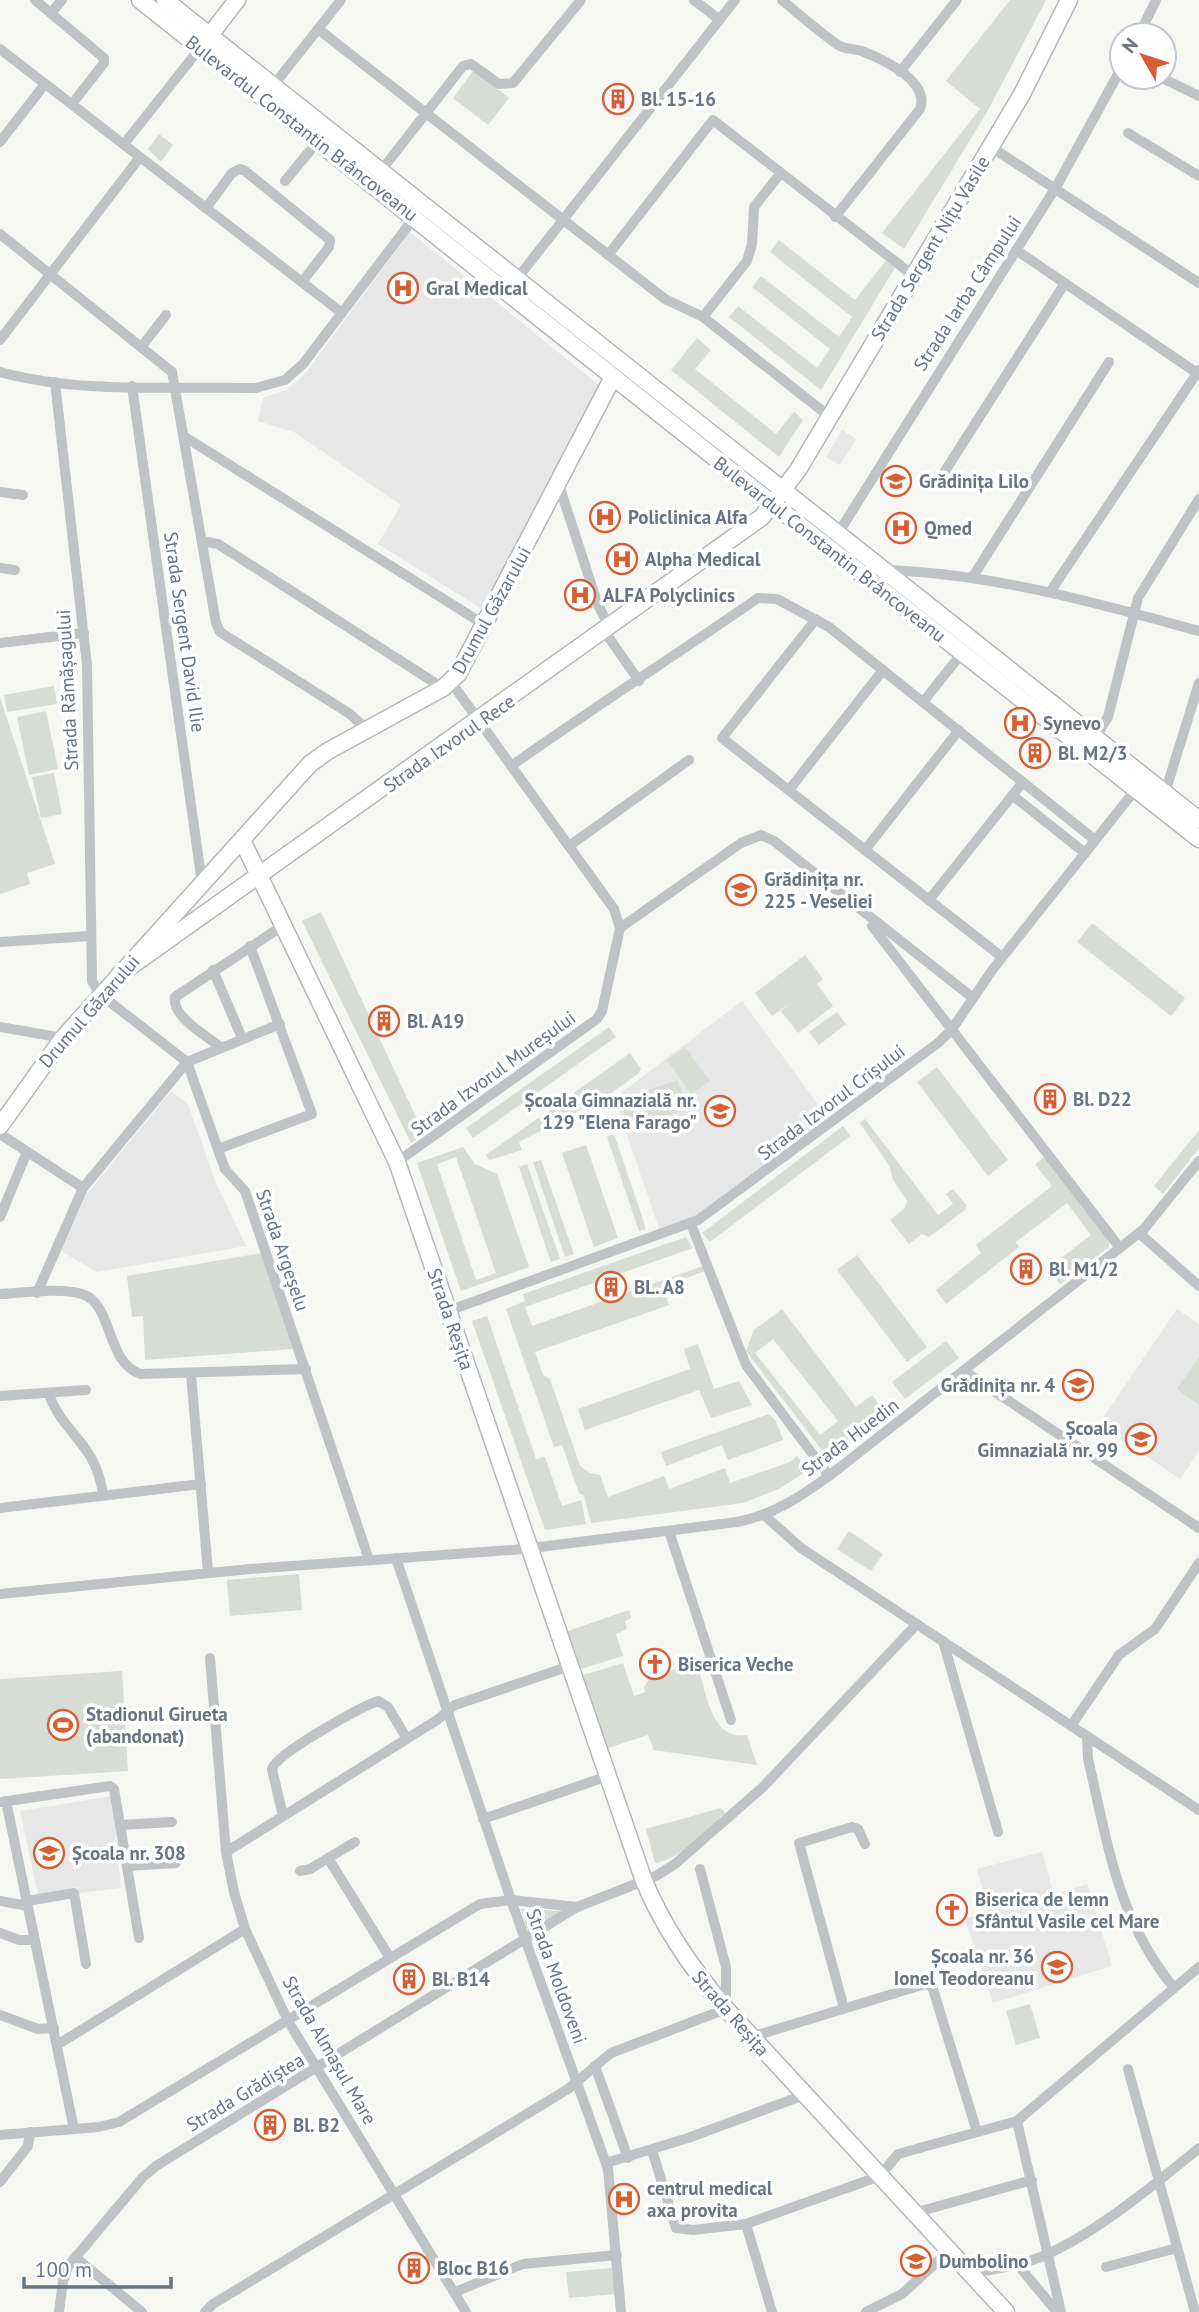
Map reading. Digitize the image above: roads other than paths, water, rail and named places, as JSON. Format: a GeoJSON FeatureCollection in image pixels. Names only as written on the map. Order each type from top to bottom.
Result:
{"type":"FeatureCollection","features":[{"type":"Feature","properties":{"kind":"street"},"geometry":{"type":"LineString","coordinates":[[36,0],[104,58],[104,63],[72,104]]}},
{"type":"Feature","properties":{"kind":"street"},"geometry":{"type":"LineString","coordinates":[[51,13],[62,0]]}},
{"type":"Feature","properties":{"kind":"street","name":"Bulevardul Constantin Brâncoveanu"},"geometry":{"type":"LineString","coordinates":[[140,0],[273,86],[380,172],[613,377],[778,498],[837,535],[1199,820]]}},
{"type":"Feature","properties":{"kind":"street","name":"Bulevardul Constantin Brâncoveanu"},"geometry":{"type":"LineString","coordinates":[[165,0],[205,42],[318,141],[414,218],[516,280],[961,653],[1199,839]]}},
{"type":"Feature","properties":{"kind":"street"},"geometry":{"type":"LineString","coordinates":[[124,145],[237,0]]}},
{"type":"Feature","properties":{"kind":"street"},"geometry":{"type":"LineString","coordinates":[[273,86],[341,0]]}},
{"type":"Feature","properties":{"kind":"street"},"geometry":{"type":"LineString","coordinates":[[380,172],[466,64],[474,65],[499,84],[513,83],[581,0]]}},
{"type":"Feature","properties":{"kind":"street"},"geometry":{"type":"LineString","coordinates":[[695,0],[719,20]]}},
{"type":"Feature","properties":{"kind":"street"},"geometry":{"type":"LineString","coordinates":[[516,280],[735,0]]}},
{"type":"Feature","properties":{"kind":"street"},"geometry":{"type":"LineString","coordinates":[[782,0],[838,44],[864,52],[900,72],[920,91],[920,109],[835,216]]}},
{"type":"Feature","properties":{"kind":"street"},"geometry":{"type":"LineString","coordinates":[[900,72],[957,0]]}},
{"type":"Feature","properties":{"kind":"street","name":"Strada Sergent Nițu Vasile"},"geometry":{"type":"LineString","coordinates":[[778,498],[830,418],[991,147],[1033,74],[1069,0]]}},
{"type":"Feature","properties":{"kind":"street"},"geometry":{"type":"LineString","coordinates":[[1146,21],[1156,0]]}},
{"type":"Feature","properties":{"kind":"street"},"geometry":{"type":"LineString","coordinates":[[318,29],[665,299],[703,317],[830,418]]}},
{"type":"Feature","properties":{"kind":"street"},"geometry":{"type":"LineString","coordinates":[[0,49],[342,313]]}},
{"type":"Feature","properties":{"kind":"street"},"geometry":{"type":"LineString","coordinates":[[0,142],[45,84]]}},
{"type":"Feature","properties":{"kind":"street"},"geometry":{"type":"LineString","coordinates":[[1178,86],[1199,96]]}},
{"type":"Feature","properties":{"kind":"street","name":"Strada Iarba Câmpului"},"geometry":{"type":"LineString","coordinates":[[837,535],[1056,187],[1109,91]]}},
{"type":"Feature","properties":{"kind":"street"},"geometry":{"type":"LineString","coordinates":[[608,255],[713,120],[914,276]]}},
{"type":"Feature","properties":{"kind":"street"},"geometry":{"type":"LineString","coordinates":[[1128,133],[1199,176]]}},
{"type":"Feature","properties":{"kind":"street"},"geometry":{"type":"LineString","coordinates":[[285,181],[318,141]]}},
{"type":"Feature","properties":{"kind":"street"},"geometry":{"type":"LineString","coordinates":[[991,147],[1199,283]]}},
{"type":"Feature","properties":{"kind":"street"},"geometry":{"type":"LineString","coordinates":[[0,340],[140,157]]}},
{"type":"Feature","properties":{"kind":"street"},"geometry":{"type":"LineString","coordinates":[[206,208],[236,170],[245,171],[330,240],[329,247],[302,282]]}},
{"type":"Feature","properties":{"kind":"street"},"geometry":{"type":"LineString","coordinates":[[703,317],[747,261],[752,244],[754,207],[780,174]]}},
{"type":"Feature","properties":{"kind":"street"},"geometry":{"type":"LineString","coordinates":[[0,372],[55,382],[132,386],[256,388],[285,380],[303,364],[414,218]]}},
{"type":"Feature","properties":{"kind":"street"},"geometry":{"type":"LineString","coordinates":[[0,234],[172,372],[177,387],[216,623],[220,632],[350,714],[367,730]]}},
{"type":"Feature","properties":{"kind":"street"},"geometry":{"type":"LineString","coordinates":[[1016,250],[1198,371],[1050,592]]}},
{"type":"Feature","properties":{"kind":"street"},"geometry":{"type":"LineString","coordinates":[[938,482],[1065,283]]}},
{"type":"Feature","properties":{"kind":"street"},"geometry":{"type":"LineString","coordinates":[[142,346],[166,315]]}},
{"type":"Feature","properties":{"kind":"street"},"geometry":{"type":"LineString","coordinates":[[972,578],[1109,362]]}},
{"type":"Feature","properties":{"kind":"street","name":"Drumul Găzarului"},"geometry":{"type":"LineString","coordinates":[[0,1126],[6,1105],[63,1038],[314,761],[447,685],[463,666],[613,377]]}},
{"type":"Feature","properties":{"kind":"street","name":"Strada Rămășagului"},"geometry":{"type":"LineString","coordinates":[[55,382],[88,692],[90,936],[92,981],[100,995]]}},
{"type":"Feature","properties":{"kind":"street","name":"Strada Sergent David Ilie"},"geometry":{"type":"LineString","coordinates":[[132,386],[202,883]]}},
{"type":"Feature","properties":{"kind":"street"},"geometry":{"type":"LineString","coordinates":[[185,438],[485,625]]}},
{"type":"Feature","properties":{"kind":"street"},"geometry":{"type":"LineString","coordinates":[[558,482],[607,630],[639,681]]}},
{"type":"Feature","properties":{"kind":"street"},"geometry":{"type":"LineString","coordinates":[[0,492],[23,495]]}},
{"type":"Feature","properties":{"kind":"street","name":"Strada Izvorul Rece"},"geometry":{"type":"LineString","coordinates":[[120,974],[748,530],[778,498]]}},
{"type":"Feature","properties":{"kind":"street"},"geometry":{"type":"LineString","coordinates":[[1095,738],[1108,717],[1134,613],[1143,588],[1199,499]]}},
{"type":"Feature","properties":{"kind":"street"},"geometry":{"type":"LineString","coordinates":[[1188,516],[1199,524]]}},
{"type":"Feature","properties":{"kind":"street"},"geometry":{"type":"LineString","coordinates":[[202,541],[218,544],[447,685],[480,721],[614,909],[620,928],[741,843],[761,835],[774,841],[973,998]]}},
{"type":"Feature","properties":{"kind":"street"},"geometry":{"type":"LineString","coordinates":[[0,568],[15,570]]}},
{"type":"Feature","properties":{"kind":"street"},"geometry":{"type":"LineString","coordinates":[[882,570],[972,578],[1050,592],[1199,631]]}},
{"type":"Feature","properties":{"kind":"street"},"geometry":{"type":"LineString","coordinates":[[512,766],[609,696],[639,681],[758,598],[771,597],[816,619],[1095,840]]}},
{"type":"Feature","properties":{"kind":"street"},"geometry":{"type":"LineString","coordinates":[[816,619],[722,738],[1002,957]]}},
{"type":"Feature","properties":{"kind":"street"},"geometry":{"type":"LineString","coordinates":[[0,643],[83,633]]}},
{"type":"Feature","properties":{"kind":"street"},"geometry":{"type":"LineString","coordinates":[[923,702],[961,653]]}},
{"type":"Feature","properties":{"kind":"street"},"geometry":{"type":"LineString","coordinates":[[789,790],[883,670]]}},
{"type":"Feature","properties":{"kind":"street"},"geometry":{"type":"LineString","coordinates":[[1165,793],[1199,683]]}},
{"type":"Feature","properties":{"kind":"street"},"geometry":{"type":"LineString","coordinates":[[865,850],[959,730]]}},
{"type":"Feature","properties":{"kind":"street"},"geometry":{"type":"LineString","coordinates":[[569,846],[689,760]]}},
{"type":"Feature","properties":{"kind":"street"},"geometry":{"type":"LineString","coordinates":[[929,900],[1023,782]]}},
{"type":"Feature","properties":{"kind":"street","name":"Strada Izvorul Crișului"},"geometry":{"type":"LineString","coordinates":[[448,1311],[691,1224],[880,1087],[952,1029],[1002,957],[1136,789]]}},
{"type":"Feature","properties":{"kind":"street"},"geometry":{"type":"LineString","coordinates":[[1012,795],[1085,853]]}},
{"type":"Feature","properties":{"kind":"street"},"geometry":{"type":"LineString","coordinates":[[242,840],[260,877]]}},
{"type":"Feature","properties":{"kind":"street","name":"Strada Reșița"},"geometry":{"type":"LineString","coordinates":[[260,877],[397,1162],[644,1881],[673,1941],[751,2037],[1006,2312]]}},
{"type":"Feature","properties":{"kind":"street"},"geometry":{"type":"LineString","coordinates":[[861,912],[1121,1248]]}},
{"type":"Feature","properties":{"kind":"street"},"geometry":{"type":"LineString","coordinates":[[220,1047],[178,1012],[174,1003],[177,994],[284,925]]}},
{"type":"Feature","properties":{"kind":"street","name":"Strada Izvorul Mureșului"},"geometry":{"type":"LineString","coordinates":[[397,1162],[597,1019],[602,1011],[620,928]]}},
{"type":"Feature","properties":{"kind":"street"},"geometry":{"type":"LineString","coordinates":[[0,942],[90,936]]}},
{"type":"Feature","properties":{"kind":"street"},"geometry":{"type":"LineString","coordinates":[[218,1149],[312,1114],[250,946]]}},
{"type":"Feature","properties":{"kind":"street"},"geometry":{"type":"LineString","coordinates":[[214,970],[242,1038]]}},
{"type":"Feature","properties":{"kind":"street"},"geometry":{"type":"LineString","coordinates":[[100,995],[187,1062]]}},
{"type":"Feature","properties":{"kind":"street"},"geometry":{"type":"LineString","coordinates":[[37,1293],[83,1188],[187,1062],[280,1024]]}},
{"type":"Feature","properties":{"kind":"street"},"geometry":{"type":"LineString","coordinates":[[0,1027],[63,1038]]}},
{"type":"Feature","properties":{"kind":"street","name":"Strada Argeșelu"},"geometry":{"type":"LineString","coordinates":[[187,1062],[227,1174],[245,1191],[369,1560]]}},
{"type":"Feature","properties":{"kind":"street"},"geometry":{"type":"LineString","coordinates":[[0,1134],[83,1188]]}},
{"type":"Feature","properties":{"kind":"street"},"geometry":{"type":"LineString","coordinates":[[0,1217],[27,1152]]}},
{"type":"Feature","properties":{"kind":"street","name":"Strada Huedin"},"geometry":{"type":"LineString","coordinates":[[0,1594],[208,1572],[530,1549],[764,1516],[792,1502],[829,1476],[1121,1248],[1139,1233],[1199,1161]]}},
{"type":"Feature","properties":{"kind":"street"},"geometry":{"type":"LineString","coordinates":[[691,1224],[746,1365],[829,1476]]}},
{"type":"Feature","properties":{"kind":"street"},"geometry":{"type":"LineString","coordinates":[[1139,1233],[1197,1280]]}},
{"type":"Feature","properties":{"kind":"street"},"geometry":{"type":"LineString","coordinates":[[0,1294],[82,1294],[94,1304],[125,1365],[141,1374],[191,1374],[283,1367],[306,1369]]}},
{"type":"Feature","properties":{"kind":"street"},"geometry":{"type":"LineString","coordinates":[[964,1371],[1199,1528]]}},
{"type":"Feature","properties":{"kind":"street"},"geometry":{"type":"LineString","coordinates":[[191,1374],[208,1572]]}},
{"type":"Feature","properties":{"kind":"street"},"geometry":{"type":"LineString","coordinates":[[0,1396],[86,1390]]}},
{"type":"Feature","properties":{"kind":"street"},"geometry":{"type":"LineString","coordinates":[[48,1393],[61,1420],[96,1463],[103,1494]]}},
{"type":"Feature","properties":{"kind":"street"},"geometry":{"type":"LineString","coordinates":[[0,1508],[201,1484]]}},
{"type":"Feature","properties":{"kind":"street"},"geometry":{"type":"LineString","coordinates":[[764,1516],[791,1541],[1199,1810]]}},
{"type":"Feature","properties":{"kind":"street"},"geometry":{"type":"LineString","coordinates":[[669,1531],[731,1720]]}},
{"type":"Feature","properties":{"kind":"street","name":"Strada Moldoveni"},"geometry":{"type":"LineString","coordinates":[[396,1558],[511,1900],[606,2163],[621,2312]]}},
{"type":"Feature","properties":{"kind":"street"},"geometry":{"type":"LineString","coordinates":[[1071,1726],[1119,1655],[1155,1629],[1198,1567]]}},
{"type":"Feature","properties":{"kind":"street","name":"Strada Grădiștea"},"geometry":{"type":"LineString","coordinates":[[59,2312],[66,2272],[75,2257],[150,2171],[577,1906],[644,1881],[675,1864],[750,1800],[917,1625]]}},
{"type":"Feature","properties":{"kind":"street"},"geometry":{"type":"LineString","coordinates":[[943,1641],[998,1832]]}},
{"type":"Feature","properties":{"kind":"street","name":"Strada Almașul Mare"},"geometry":{"type":"LineString","coordinates":[[210,1657],[226,1852],[233,1892],[245,1929],[288,2021],[466,2312]]}},
{"type":"Feature","properties":{"kind":"street"},"geometry":{"type":"LineString","coordinates":[[226,1852],[407,1739],[455,1705],[570,1666]]}},
{"type":"Feature","properties":{"kind":"street"},"geometry":{"type":"LineString","coordinates":[[283,1816],[272,1769],[275,1762],[293,1749],[378,1700],[383,1702],[407,1739]]}},
{"type":"Feature","properties":{"kind":"street"},"geometry":{"type":"LineString","coordinates":[[1087,1736],[1087,1759],[1119,1893],[1143,1945],[1174,1988]]}},
{"type":"Feature","properties":{"kind":"street"},"geometry":{"type":"LineString","coordinates":[[483,1819],[608,1776]]}},
{"type":"Feature","properties":{"kind":"street"},"geometry":{"type":"LineString","coordinates":[[74,2129],[3,1801],[110,1786],[116,1794],[139,1938]]}},
{"type":"Feature","properties":{"kind":"street"},"geometry":{"type":"LineString","coordinates":[[121,1825],[172,1822]]}},
{"type":"Feature","properties":{"kind":"street"},"geometry":{"type":"LineString","coordinates":[[844,2008],[799,1843],[855,1827],[865,1844]]}},
{"type":"Feature","properties":{"kind":"street"},"geometry":{"type":"LineString","coordinates":[[300,1871],[355,1842]]}},
{"type":"Feature","properties":{"kind":"street"},"geometry":{"type":"LineString","coordinates":[[328,1858],[390,1958]]}},
{"type":"Feature","properties":{"kind":"street"},"geometry":{"type":"LineString","coordinates":[[127,1866],[176,1863]]}},
{"type":"Feature","properties":{"kind":"street"},"geometry":{"type":"LineString","coordinates":[[205,2312],[577,2083],[611,2053],[726,2009],[726,1966],[700,1869]]}},
{"type":"Feature","properties":{"kind":"street"},"geometry":{"type":"LineString","coordinates":[[0,1901],[27,1903],[74,1893],[86,1964]]}},
{"type":"Feature","properties":{"kind":"street","name":"Strada Grădiștea"},"geometry":{"type":"LineString","coordinates":[[0,2135],[119,2122],[480,1904],[511,1900],[577,1906]]}},
{"type":"Feature","properties":{"kind":"street"},"geometry":{"type":"LineString","coordinates":[[57,2045],[245,1929]]}},
{"type":"Feature","properties":{"kind":"street"},"geometry":{"type":"LineString","coordinates":[[0,1933],[19,1940],[35,1940]]}},
{"type":"Feature","properties":{"kind":"street"},"geometry":{"type":"LineString","coordinates":[[652,2150],[676,2228],[693,2231],[743,2225],[880,2176],[898,2154],[1017,2121],[1199,1967]]}},
{"type":"Feature","properties":{"kind":"street"},"geometry":{"type":"LineString","coordinates":[[751,2037],[925,1984],[932,1986],[937,1993],[976,2132]]}},
{"type":"Feature","properties":{"kind":"street"},"geometry":{"type":"LineString","coordinates":[[0,2015],[38,2028],[54,2028]]}},
{"type":"Feature","properties":{"kind":"street"},"geometry":{"type":"LineString","coordinates":[[595,2066],[628,2158]]}},
{"type":"Feature","properties":{"kind":"street"},"geometry":{"type":"LineString","coordinates":[[1128,2068],[1195,2312]]}},
{"type":"Feature","properties":{"kind":"street"},"geometry":{"type":"LineString","coordinates":[[606,2163],[652,2150],[804,2095]]}},
{"type":"Feature","properties":{"kind":"street"},"geometry":{"type":"LineString","coordinates":[[1017,2121],[1049,2252],[1059,2312]]}},
{"type":"Feature","properties":{"kind":"street"},"geometry":{"type":"LineString","coordinates":[[0,2182],[28,2146],[30,2132]]}},
{"type":"Feature","properties":{"kind":"street"},"geometry":{"type":"LineString","coordinates":[[970,2273],[1017,2264],[1049,2252],[1158,2181],[1199,2148]]}},
{"type":"Feature","properties":{"kind":"street"},"geometry":{"type":"LineString","coordinates":[[914,2213],[1032,2180]]}},
{"type":"Feature","properties":{"kind":"street"},"geometry":{"type":"LineString","coordinates":[[743,2225],[772,2312]]}},
{"type":"Feature","properties":{"kind":"street"},"geometry":{"type":"LineString","coordinates":[[1107,2267],[1177,2248]]}},
{"type":"Feature","properties":{"kind":"street"},"geometry":{"type":"LineString","coordinates":[[866,2312],[902,2294],[949,2251]]}},
{"type":"Feature","properties":{"kind":"street"},"geometry":{"type":"LineString","coordinates":[[455,2292],[523,2264],[617,2255]]}},
{"type":"Feature","properties":{"kind":"street"},"geometry":{"type":"LineString","coordinates":[[75,2257],[142,2312]]}},
{"type":"Feature","properties":{"kind":"street"},"geometry":{"type":"LineString","coordinates":[[1017,2264],[1059,2312]]}},
{"type":"Feature","properties":{"kind":"place","name":"Bl. 15-16"},"geometry":{"type":"Point","coordinates":[618,99]}},
{"type":"Feature","properties":{"kind":"place","name":"Gral Medical"},"geometry":{"type":"Point","coordinates":[403,288]}},
{"type":"Feature","properties":{"kind":"place","name":"Grădinița Lilo"},"geometry":{"type":"Point","coordinates":[896,481]}},
{"type":"Feature","properties":{"kind":"place","name":"Policlinica Alfa"},"geometry":{"type":"Point","coordinates":[605,517]}},
{"type":"Feature","properties":{"kind":"place","name":"Qmed"},"geometry":{"type":"Point","coordinates":[901,528]}},
{"type":"Feature","properties":{"kind":"place","name":"Alpha Medical"},"geometry":{"type":"Point","coordinates":[622,559]}},
{"type":"Feature","properties":{"kind":"place","name":"ALFA Polyclinics"},"geometry":{"type":"Point","coordinates":[580,595]}},
{"type":"Feature","properties":{"kind":"place","name":"Synevo"},"geometry":{"type":"Point","coordinates":[1020,723]}},
{"type":"Feature","properties":{"kind":"place","name":"Bl. M2/3"},"geometry":{"type":"Point","coordinates":[1035,753]}},
{"type":"Feature","properties":{"kind":"place","name":"Grădinița nr. 225 - Veseliei"},"geometry":{"type":"Point","coordinates":[741,890]}},
{"type":"Feature","properties":{"kind":"place","name":"Bl. A19"},"geometry":{"type":"Point","coordinates":[384,1021]}},
{"type":"Feature","properties":{"kind":"place","name":"Bl. D22"},"geometry":{"type":"Point","coordinates":[1050,1099]}},
{"type":"Feature","properties":{"kind":"place","name":"Școala Gimnazială nr. 129 \"Elena Farago\""},"geometry":{"type":"Point","coordinates":[720,1111]}},
{"type":"Feature","properties":{"kind":"place","name":"Bl. M1/2"},"geometry":{"type":"Point","coordinates":[1026,1269]}},
{"type":"Feature","properties":{"kind":"place","name":"BL. A8"},"geometry":{"type":"Point","coordinates":[611,1287]}},
{"type":"Feature","properties":{"kind":"place","name":"Grădinița nr. 4"},"geometry":{"type":"Point","coordinates":[1078,1385]}},
{"type":"Feature","properties":{"kind":"place","name":"Școala Gimnazială nr. 99"},"geometry":{"type":"Point","coordinates":[1141,1439]}},
{"type":"Feature","properties":{"kind":"place","name":"Biserica Veche"},"geometry":{"type":"Point","coordinates":[655,1664]}},
{"type":"Feature","properties":{"kind":"place","name":"Stadionul Girueta (abandonat)"},"geometry":{"type":"Point","coordinates":[63,1725]}},
{"type":"Feature","properties":{"kind":"place","name":"Școala nr. 308"},"geometry":{"type":"Point","coordinates":[49,1853]}},
{"type":"Feature","properties":{"kind":"place","name":"Biserica de lemn Sfântul Vasile cel Mare"},"geometry":{"type":"Point","coordinates":[952,1910]}},
{"type":"Feature","properties":{"kind":"place","name":"Școala nr. 36 Ionel Teodoreanu"},"geometry":{"type":"Point","coordinates":[1057,1967]}},
{"type":"Feature","properties":{"kind":"place","name":"Bl. B14"},"geometry":{"type":"Point","coordinates":[409,1979]}},
{"type":"Feature","properties":{"kind":"place","name":"Bl. B2"},"geometry":{"type":"Point","coordinates":[270,2125]}},
{"type":"Feature","properties":{"kind":"place","name":"centrul medical axa provita"},"geometry":{"type":"Point","coordinates":[624,2199]}},
{"type":"Feature","properties":{"kind":"place","name":"Dumbolino"},"geometry":{"type":"Point","coordinates":[916,2261]}},
{"type":"Feature","properties":{"kind":"place","name":"Bloc B16"},"geometry":{"type":"Point","coordinates":[414,2268]}}]}
